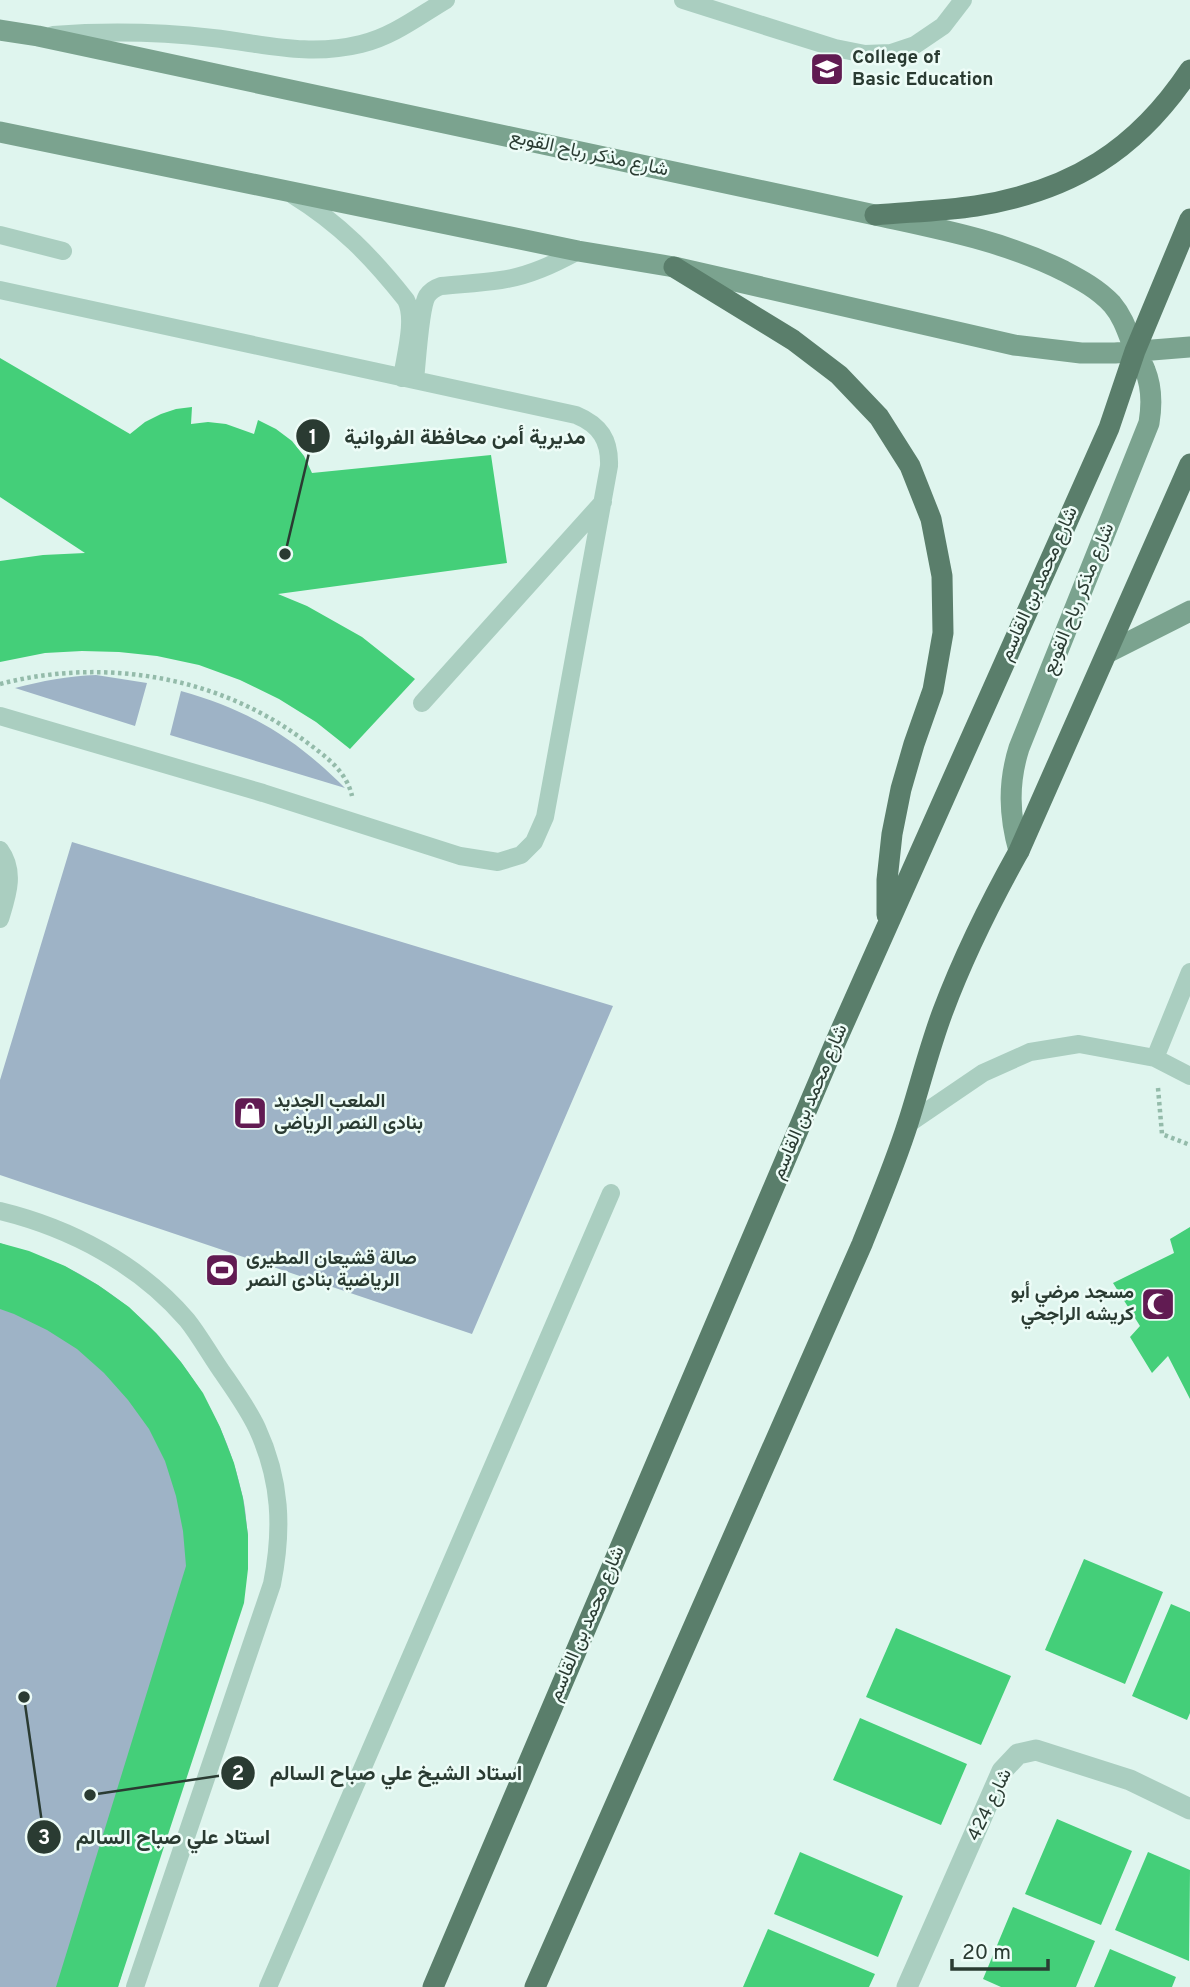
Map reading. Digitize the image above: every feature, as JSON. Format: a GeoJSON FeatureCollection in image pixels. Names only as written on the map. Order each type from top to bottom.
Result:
{"type":"FeatureCollection","features":[{"type":"Feature","properties":{"kind":"main road"},"geometry":{"type":"LineString","coordinates":[[874,215],[974,206],[1021,198],[1065,182],[1106,159],[1143,129],[1174,94],[1190,69]]}},
{"type":"Feature","properties":{"kind":"main road","name":"شارع محمد بن القاسم"},"geometry":{"type":"LineString","coordinates":[[433,1987],[836,1041],[1109,428],[1135,351],[1190,219]]}},
{"type":"Feature","properties":{"kind":"main road"},"geometry":{"type":"LineString","coordinates":[[674,267],[793,340],[839,374],[879,417],[910,466],[931,519],[942,576],[943,633],[933,690],[901,789],[892,834],[887,880],[887,926]]}},
{"type":"Feature","properties":{"kind":"main road"},"geometry":{"type":"LineString","coordinates":[[535,1987],[837,1303],[908,1124],[928,1056],[960,967],[990,902],[1019,850],[1190,464]]}},
{"type":"Feature","properties":{"kind":"street","name":"شارع مذكر رباح القوبع"},"geometry":{"type":"LineString","coordinates":[[0,30],[982,239],[1042,260],[1093,287],[1112,304],[1127,327],[1145,371],[1152,406],[1149,423],[1012,768],[1010,810],[1019,850]]}},
{"type":"Feature","properties":{"kind":"street"},"geometry":{"type":"LineString","coordinates":[[0,132],[579,251],[674,267],[1014,345],[1081,353],[1190,347]]}},
{"type":"Feature","properties":{"kind":"street"},"geometry":{"type":"LineString","coordinates":[[1107,653],[1190,611]]}},
{"type":"Feature","properties":{"kind":"street","name":"شارع 424"},"geometry":{"type":"LineString","coordinates":[[907,1987],[1002,1771],[1018,1754],[1036,1750],[1130,1780],[1190,1809]]}},
{"type":"Feature","properties":{"kind":"lane"},"geometry":{"type":"LineString","coordinates":[[38,36],[83,33],[173,34],[218,38],[288,50],[326,50],[363,44],[388,35],[446,0]]}},
{"type":"Feature","properties":{"kind":"lane"},"geometry":{"type":"LineString","coordinates":[[683,0],[835,48],[865,54],[891,53],[915,45],[943,26],[963,0]]}},
{"type":"Feature","properties":{"kind":"lane"},"geometry":{"type":"LineString","coordinates":[[288,192],[333,222],[373,259],[416,306]]}},
{"type":"Feature","properties":{"kind":"lane"},"geometry":{"type":"LineString","coordinates":[[0,236],[63,251]]}},
{"type":"Feature","properties":{"kind":"lane"},"geometry":{"type":"LineString","coordinates":[[408,379],[416,306],[429,293],[440,286],[502,280],[522,275],[579,251]]}},
{"type":"Feature","properties":{"kind":"lane"},"geometry":{"type":"LineString","coordinates":[[0,290],[576,415],[589,420],[599,429],[610,453],[545,817],[534,842],[522,855],[498,862],[460,856],[250,789],[0,716]]}},
{"type":"Feature","properties":{"kind":"lane"},"geometry":{"type":"LineString","coordinates":[[422,703],[603,502]]}},
{"type":"Feature","properties":{"kind":"lane"},"geometry":{"type":"LineString","coordinates":[[0,850],[9,870],[10,883],[0,919]]}},
{"type":"Feature","properties":{"kind":"lane"},"geometry":{"type":"LineString","coordinates":[[1155,1058],[1190,972]]}},
{"type":"Feature","properties":{"kind":"lane"},"geometry":{"type":"LineString","coordinates":[[908,1124],[983,1073],[1030,1052],[1079,1044],[1155,1058],[1190,1076]]}},
{"type":"Feature","properties":{"kind":"lane"},"geometry":{"type":"LineString","coordinates":[[268,1987],[611,1193]]}},
{"type":"Feature","properties":{"kind":"lane"},"geometry":{"type":"LineString","coordinates":[[0,1211],[62,1231],[97,1248],[160,1293],[187,1320],[243,1403],[267,1451],[274,1478],[279,1531],[272,1584],[135,1987]]}},
{"type":"Feature","properties":{"kind":"path"},"geometry":{"type":"LineString","coordinates":[[0,684],[59,673],[95,671],[131,673],[200,687],[264,715],[323,754],[344,774],[350,785],[352,809],[349,821]]}},
{"type":"Feature","properties":{"kind":"path"},"geometry":{"type":"LineString","coordinates":[[1155,1058],[1162,1134],[1190,1145]]}},
{"type":"Feature","properties":{"kind":"shaded area"},"geometry":{"type":"Polygon","coordinates":[[[96,675],[147,683],[135,726],[15,688],[55,679],[96,675]]]}},
{"type":"Feature","properties":{"kind":"shaded area"},"geometry":{"type":"Polygon","coordinates":[[[181,691],[228,707],[270,728],[308,754],[345,788],[170,735],[181,691]]]}},
{"type":"Feature","properties":{"kind":"shaded area"},"geometry":{"type":"Polygon","coordinates":[[[72,842],[613,1006],[472,1334],[0,1175],[0,1080],[72,842]]]}},
{"type":"Feature","properties":{"kind":"shaded area"},"geometry":{"type":"Polygon","coordinates":[[[0,1243],[58,1263],[99,1285],[156,1333],[181,1362],[220,1426],[245,1507],[248,1535],[118,1987],[0,1987],[0,1243]]]}},
{"type":"Feature","properties":{"kind":"building"},"geometry":{"type":"Polygon","coordinates":[[[0,358],[130,434],[161,414],[192,407],[191,424],[226,424],[254,434],[258,420],[292,441],[304,456],[312,473],[491,455],[507,563],[278,594],[307,606],[362,637],[415,679],[350,749],[316,722],[279,699],[240,680],[199,665],[157,656],[82,651],[45,653],[0,662],[0,561],[85,553],[0,497],[0,358]]]}},
{"type":"Feature","properties":{"kind":"building","name":"مسجد مرضي أبو كريشه الراجحي"},"geometry":{"type":"Polygon","coordinates":[[[1190,1227],[1190,1399],[1168,1356],[1152,1373],[1130,1337],[1140,1326],[1113,1283],[1174,1253],[1170,1239],[1190,1227]]]}},
{"type":"Feature","properties":{"kind":"building"},"geometry":{"type":"Polygon","coordinates":[[[0,1243],[29,1251],[65,1266],[98,1285],[129,1307],[156,1333],[203,1393],[234,1463],[243,1498],[248,1535],[244,1603],[118,1987],[56,1987],[186,1566],[183,1531],[165,1461],[149,1429],[128,1400],[104,1373],[77,1349],[47,1330],[0,1309],[0,1243]]]}},
{"type":"Feature","properties":{"kind":"building"},"geometry":{"type":"Polygon","coordinates":[[[1084,1559],[1163,1592],[1125,1684],[1045,1650],[1084,1559]]]}},
{"type":"Feature","properties":{"kind":"building"},"geometry":{"type":"Polygon","coordinates":[[[1171,1604],[1190,1612],[1190,1713],[1187,1720],[1132,1696],[1171,1604]]]}},
{"type":"Feature","properties":{"kind":"building"},"geometry":{"type":"Polygon","coordinates":[[[896,1628],[1011,1676],[981,1745],[866,1697],[896,1628]]]}},
{"type":"Feature","properties":{"kind":"building"},"geometry":{"type":"Polygon","coordinates":[[[860,1718],[967,1764],[941,1825],[833,1780],[860,1718]]]}},
{"type":"Feature","properties":{"kind":"building"},"geometry":{"type":"Polygon","coordinates":[[[1057,1819],[1132,1851],[1101,1925],[1025,1894],[1057,1819]]]}},
{"type":"Feature","properties":{"kind":"building"},"geometry":{"type":"Polygon","coordinates":[[[800,1852],[903,1896],[878,1957],[774,1914],[800,1852]]]}},
{"type":"Feature","properties":{"kind":"building"},"geometry":{"type":"Polygon","coordinates":[[[1148,1852],[1190,1870],[1189,1961],[1115,1930],[1148,1852]]]}},
{"type":"Feature","properties":{"kind":"building"},"geometry":{"type":"Polygon","coordinates":[[[1013,1907],[1095,1941],[1076,1987],[1001,1987],[983,1979],[1013,1907]]]}},
{"type":"Feature","properties":{"kind":"building"},"geometry":{"type":"Polygon","coordinates":[[[768,1929],[875,1974],[869,1987],[743,1987],[768,1929]]]}},
{"type":"Feature","properties":{"kind":"building"},"geometry":{"type":"Polygon","coordinates":[[[1110,1949],[1176,1977],[1172,1987],[1094,1987],[1110,1949]]]}},
{"type":"Feature","properties":{"kind":"place","name":"College of Basic Education"},"geometry":{"type":"Point","coordinates":[827,69]}},
{"type":"Feature","properties":{"kind":"place","name":"مديرية أمن محافظة الفروانية"},"geometry":{"type":"Point","coordinates":[285,554]}},
{"type":"Feature","properties":{"kind":"place","name":"الملعب الجديد بنادى النصر الرياضى"},"geometry":{"type":"Point","coordinates":[250,1113]}},
{"type":"Feature","properties":{"kind":"place","name":"صالة قشيعان المطيرى الرياضية بنادى النصر"},"geometry":{"type":"Point","coordinates":[222,1270]}},
{"type":"Feature","properties":{"kind":"place","name":"مسجد مرضي أبو كريشه الراجحي"},"geometry":{"type":"Point","coordinates":[1158,1304]}},
{"type":"Feature","properties":{"kind":"place","name":"استاد علي صباح السالم"},"geometry":{"type":"Point","coordinates":[24,1697]}},
{"type":"Feature","properties":{"kind":"place","name":"استاد الشيخ علي صباح السالم"},"geometry":{"type":"Point","coordinates":[90,1795]}}]}
